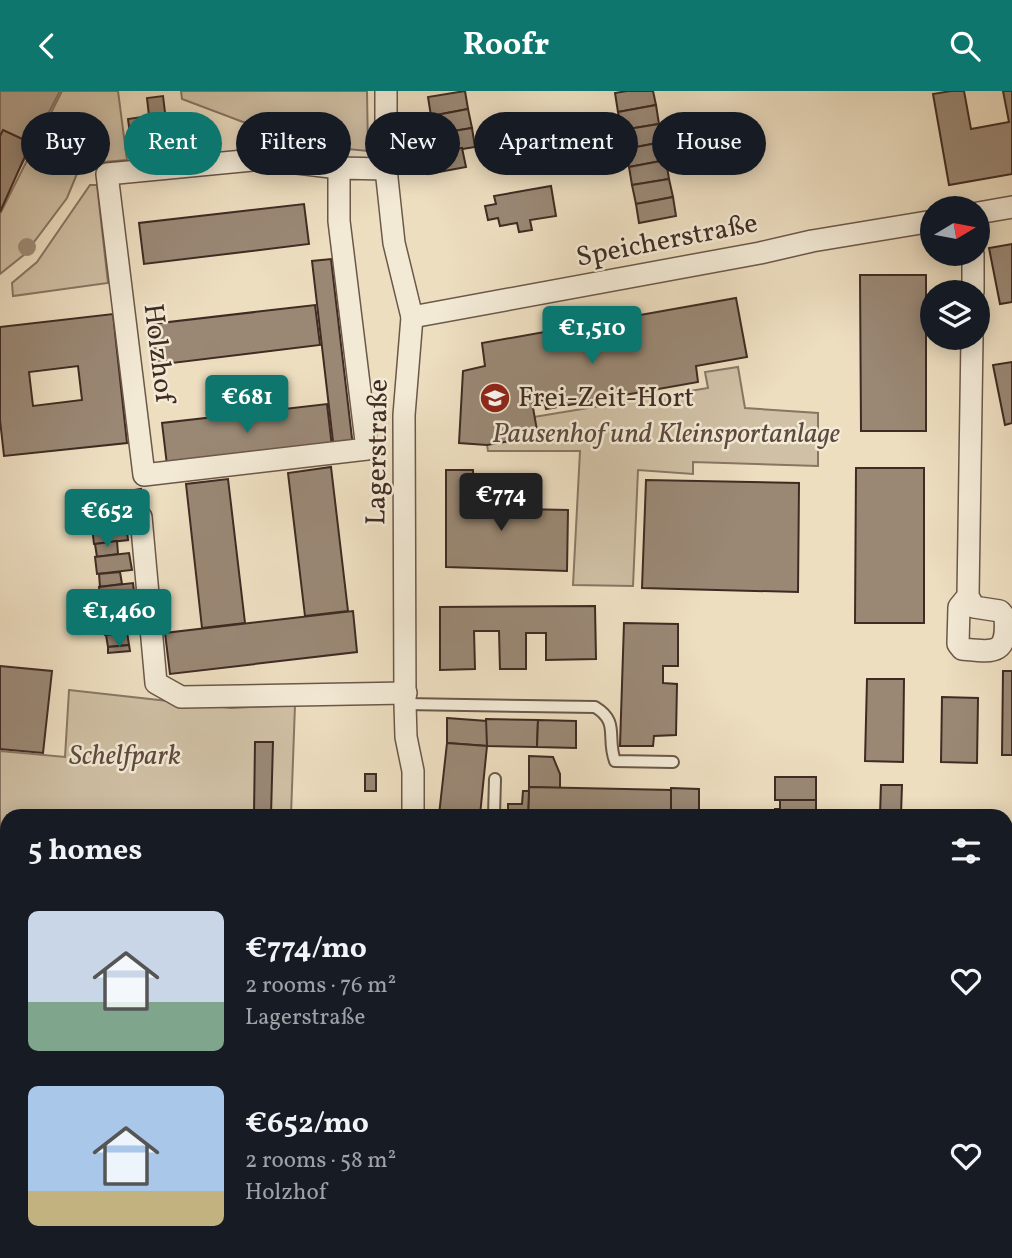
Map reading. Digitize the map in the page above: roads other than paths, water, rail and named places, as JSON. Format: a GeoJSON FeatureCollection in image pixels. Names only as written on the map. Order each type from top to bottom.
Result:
{"type":"FeatureCollection","features":[{"type":"Feature","properties":{"kind":"street","name":"Lagerstraße"},"geometry":{"type":"LineString","coordinates":[[386,91],[386,112]]}},
{"type":"Feature","properties":{"kind":"street","name":"Holzhof"},"geometry":{"type":"LineString","coordinates":[[264,159],[339,167],[339,221],[367,449],[144,475],[107,174],[264,159]]}},
{"type":"Feature","properties":{"kind":"street","name":"Lagerstraße"},"geometry":{"type":"LineString","coordinates":[[387,175],[394,243],[411,317],[404,415],[405,698],[413,809]]}},
{"type":"Feature","properties":{"kind":"street"},"geometry":{"type":"LineString","coordinates":[[990,211],[1012,207]]}},
{"type":"Feature","properties":{"kind":"street","name":"Speicherstraße"},"geometry":{"type":"LineString","coordinates":[[411,317],[920,223]]}},
{"type":"Feature","properties":{"kind":"street"},"geometry":{"type":"LineString","coordinates":[[968,596],[972,350]]}},
{"type":"Feature","properties":{"kind":"street"},"geometry":{"type":"LineString","coordinates":[[141,517],[156,684],[181,697],[405,698]]}},
{"type":"Feature","properties":{"kind":"lane"},"geometry":{"type":"LineString","coordinates":[[405,698],[595,707],[607,714],[611,724],[611,750],[615,761],[673,762]]}},
{"type":"Feature","properties":{"kind":"lane"},"geometry":{"type":"LineString","coordinates":[[494,809],[495,779]]}},
{"type":"Feature","properties":{"kind":"place","name":"Frei-Zeit-Hort"},"geometry":{"type":"Point","coordinates":[495,398]}},
{"type":"Feature","properties":{"kind":"park label","name":"Pausenhof und Kleinsportanlage"},"geometry":{"type":"Point","coordinates":[666,434]}},
{"type":"Feature","properties":{"kind":"park label","name":"Schelfpark"},"geometry":{"type":"Point","coordinates":[125,756]}}]}
